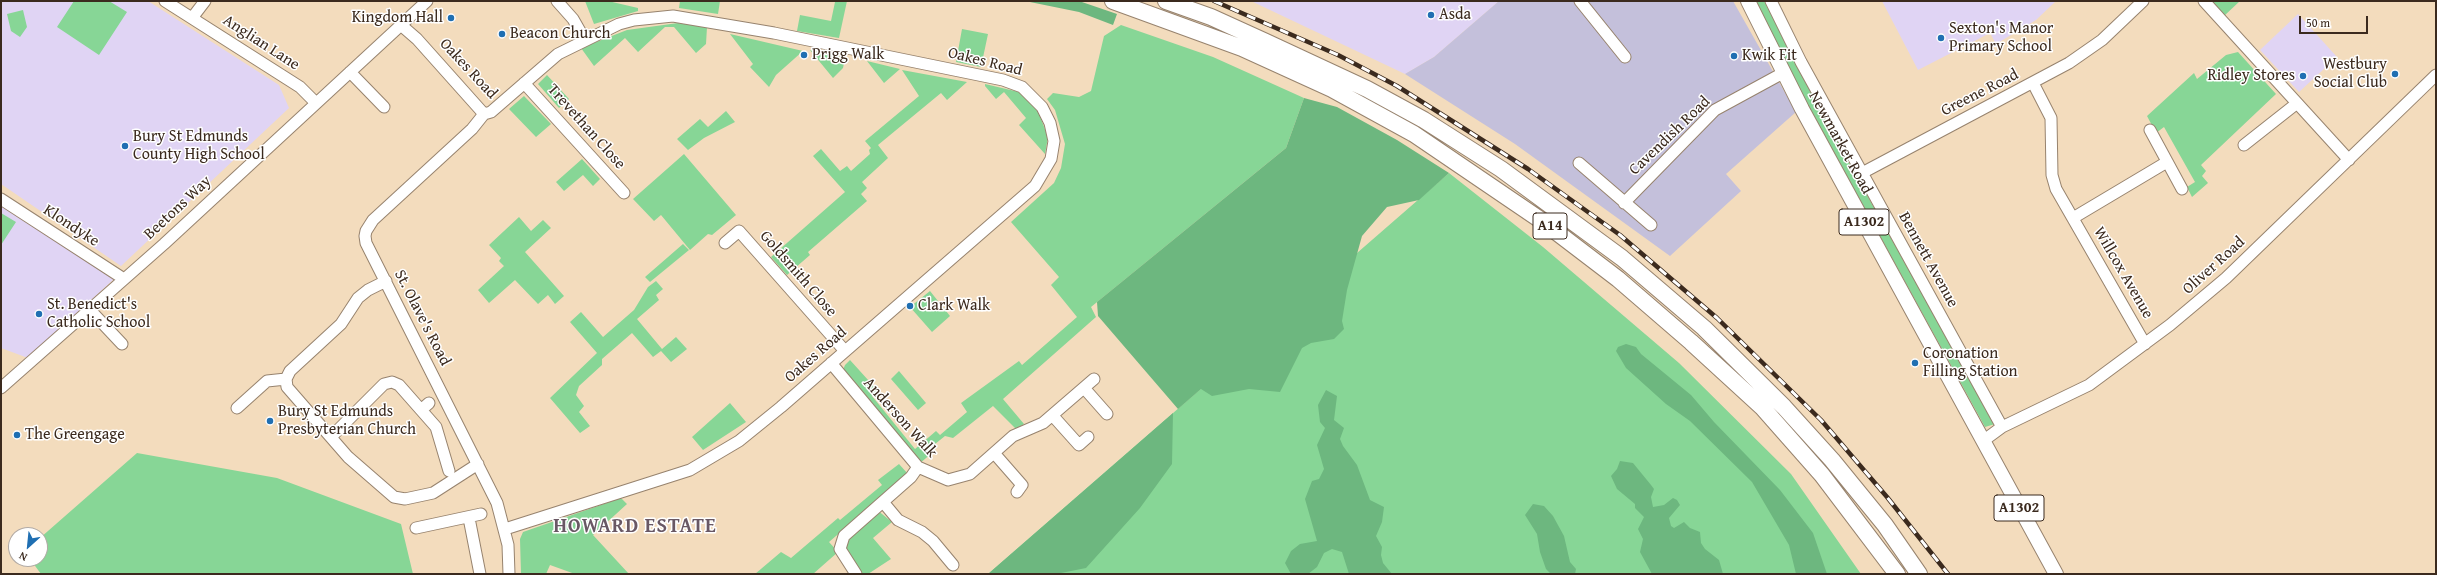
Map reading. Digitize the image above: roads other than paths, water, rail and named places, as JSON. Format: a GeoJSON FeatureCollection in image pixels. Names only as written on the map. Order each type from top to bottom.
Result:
{"type":"FeatureCollection","features":[{"type":"Feature","properties":{"kind":"highway","name":"A14"},"geometry":{"type":"LineString","coordinates":[[1113,1],[1242,48],[1332,90],[1414,134],[1542,221],[1618,279],[1691,342],[1762,407],[1822,475],[1897,574]]}},
{"type":"Feature","properties":{"kind":"highway","name":"A14"},"geometry":{"type":"LineString","coordinates":[[1166,1],[1211,17],[1266,42],[1367,89],[1424,120],[1514,178],[1622,258],[1704,328],[1784,407],[1832,460],[1876,514],[1919,574]]}},
{"type":"Feature","properties":{"kind":"main road","name":"Newmarket Road"},"geometry":{"type":"LineString","coordinates":[[1748,1],[1783,73],[2056,574]]}},
{"type":"Feature","properties":{"kind":"street","name":"Anglian Lane"},"geometry":{"type":"LineString","coordinates":[[165,1],[300,87],[316,103]]}},
{"type":"Feature","properties":{"kind":"street"},"geometry":{"type":"LineString","coordinates":[[192,18],[205,1]]}},
{"type":"Feature","properties":{"kind":"street","name":"Beetons Way"},"geometry":{"type":"LineString","coordinates":[[1,388],[90,310],[402,26],[427,1]]}},
{"type":"Feature","properties":{"kind":"street"},"geometry":{"type":"LineString","coordinates":[[556,1],[573,19],[585,40]]}},
{"type":"Feature","properties":{"kind":"street"},"geometry":{"type":"LineString","coordinates":[[1580,1],[1625,57]]}},
{"type":"Feature","properties":{"kind":"street","name":"Bennett Avenue"},"geometry":{"type":"LineString","coordinates":[[1771,1],[1801,62],[2002,427]]}},
{"type":"Feature","properties":{"kind":"street","name":"Greene Road"},"geometry":{"type":"LineString","coordinates":[[1862,173],[2069,63],[2102,40],[2143,1]]}},
{"type":"Feature","properties":{"kind":"street"},"geometry":{"type":"LineString","coordinates":[[2204,1],[2348,160]]}},
{"type":"Feature","properties":{"kind":"street","name":"Oakes Road"},"geometry":{"type":"LineString","coordinates":[[402,26],[417,38],[484,114],[491,112],[558,54],[619,24],[634,20],[673,16],[774,33],[1003,80],[1022,87],[1038,102],[1050,123],[1054,141],[1051,159],[1035,186],[739,441],[690,470],[505,529]]}},
{"type":"Feature","properties":{"kind":"street"},"geometry":{"type":"LineString","coordinates":[[350,72],[384,107]]}},
{"type":"Feature","properties":{"kind":"street","name":"Cavendish Road"},"geometry":{"type":"LineString","coordinates":[[1624,203],[1714,110],[1783,73]]}},
{"type":"Feature","properties":{"kind":"street","name":"Oliver Road"},"geometry":{"type":"LineString","coordinates":[[1983,441],[2002,427],[2089,385],[2145,344],[2226,278],[2436,75]]}},
{"type":"Feature","properties":{"kind":"street","name":"Trevethan Close"},"geometry":{"type":"LineString","coordinates":[[524,83],[624,193]]}},
{"type":"Feature","properties":{"kind":"street","name":"Willcox Avenue"},"geometry":{"type":"LineString","coordinates":[[2033,83],[2051,118],[2052,175],[2056,189],[2145,344]]}},
{"type":"Feature","properties":{"kind":"street"},"geometry":{"type":"LineString","coordinates":[[2244,145],[2296,104]]}},
{"type":"Feature","properties":{"kind":"street","name":"St. Olave's Road"},"geometry":{"type":"LineString","coordinates":[[484,114],[472,130],[369,225],[366,243],[478,464],[496,504],[505,529],[508,545],[509,574]]}},
{"type":"Feature","properties":{"kind":"street"},"geometry":{"type":"LineString","coordinates":[[2150,130],[2182,189]]}},
{"type":"Feature","properties":{"kind":"street","name":"Willcox Avenue"},"geometry":{"type":"LineString","coordinates":[[2073,218],[2166,162]]}},
{"type":"Feature","properties":{"kind":"street"},"geometry":{"type":"LineString","coordinates":[[1579,163],[1651,225]]}},
{"type":"Feature","properties":{"kind":"street","name":"Klondyke"},"geometry":{"type":"LineString","coordinates":[[1,199],[124,279]]}},
{"type":"Feature","properties":{"kind":"street","name":"Goldsmith Close"},"geometry":{"type":"LineString","coordinates":[[725,243],[739,231],[845,351]]}},
{"type":"Feature","properties":{"kind":"street"},"geometry":{"type":"LineString","coordinates":[[386,281],[363,293],[341,324],[290,371],[286,379],[287,387],[331,437],[384,491],[398,498],[433,493],[478,464]]}},
{"type":"Feature","properties":{"kind":"street"},"geometry":{"type":"LineString","coordinates":[[90,310],[122,344]]}},
{"type":"Feature","properties":{"kind":"street","name":"Anderson Walk"},"geometry":{"type":"LineString","coordinates":[[831,363],[918,467],[940,478],[957,479],[970,474],[1013,436],[1043,423],[1053,416],[1094,379]]}},
{"type":"Feature","properties":{"kind":"street"},"geometry":{"type":"LineString","coordinates":[[237,408],[267,381],[286,379]]}},
{"type":"Feature","properties":{"kind":"street"},"geometry":{"type":"LineString","coordinates":[[331,437],[384,384],[392,382],[399,385],[425,407],[436,428],[449,471]]}},
{"type":"Feature","properties":{"kind":"street"},"geometry":{"type":"LineString","coordinates":[[1084,388],[1107,414]]}},
{"type":"Feature","properties":{"kind":"street"},"geometry":{"type":"LineString","coordinates":[[1053,416],[1079,444],[1088,437]]}},
{"type":"Feature","properties":{"kind":"street"},"geometry":{"type":"LineString","coordinates":[[994,453],[1022,486],[1017,492]]}},
{"type":"Feature","properties":{"kind":"street"},"geometry":{"type":"LineString","coordinates":[[856,574],[840,549],[844,536],[911,477],[918,467]]}},
{"type":"Feature","properties":{"kind":"street"},"geometry":{"type":"LineString","coordinates":[[883,502],[898,520],[922,532],[933,541],[953,565]]}},
{"type":"Feature","properties":{"kind":"street"},"geometry":{"type":"LineString","coordinates":[[416,528],[469,518],[482,514]]}},
{"type":"Feature","properties":{"kind":"street"},"geometry":{"type":"LineString","coordinates":[[469,518],[480,574]]}},
{"type":"Feature","properties":{"kind":"railway"},"geometry":{"type":"LineString","coordinates":[[1214,1],[1338,55],[1397,86],[1528,169],[1620,235],[1717,318],[1821,420],[1887,497],[1948,574]]}},
{"type":"Feature","properties":{"kind":"place","name":"Asda"},"geometry":{"type":"Point","coordinates":[1431,15]}},
{"type":"Feature","properties":{"kind":"place","name":"Kingdom Hall"},"geometry":{"type":"Point","coordinates":[451,18]}},
{"type":"Feature","properties":{"kind":"place","name":"Beacon Church"},"geometry":{"type":"Point","coordinates":[502,34]}},
{"type":"Feature","properties":{"kind":"place","name":"Sexton's Manor Primary School"},"geometry":{"type":"Point","coordinates":[1941,38]}},
{"type":"Feature","properties":{"kind":"place","name":"Prigg Walk"},"geometry":{"type":"Point","coordinates":[804,55]}},
{"type":"Feature","properties":{"kind":"place","name":"Kwik Fit"},"geometry":{"type":"Point","coordinates":[1734,56]}},
{"type":"Feature","properties":{"kind":"place","name":"Westbury Social Club"},"geometry":{"type":"Point","coordinates":[2395,74]}},
{"type":"Feature","properties":{"kind":"place","name":"Ridley Stores"},"geometry":{"type":"Point","coordinates":[2303,76]}},
{"type":"Feature","properties":{"kind":"place","name":"Bury St Edmunds County High School"},"geometry":{"type":"Point","coordinates":[125,146]}},
{"type":"Feature","properties":{"kind":"place","name":"Clark Walk"},"geometry":{"type":"Point","coordinates":[910,306]}},
{"type":"Feature","properties":{"kind":"place","name":"St. Benedict's Catholic School"},"geometry":{"type":"Point","coordinates":[39,314]}},
{"type":"Feature","properties":{"kind":"place","name":"Coronation Filling Station"},"geometry":{"type":"Point","coordinates":[1915,363]}},
{"type":"Feature","properties":{"kind":"place","name":"Bury St Edmunds Presbyterian Church"},"geometry":{"type":"Point","coordinates":[270,421]}},
{"type":"Feature","properties":{"kind":"place","name":"The Greengage"},"geometry":{"type":"Point","coordinates":[17,435]}},
{"type":"Feature","properties":{"kind":"district","name":"HOWARD ESTATE"},"geometry":{"type":"Point","coordinates":[635,527]}}]}
